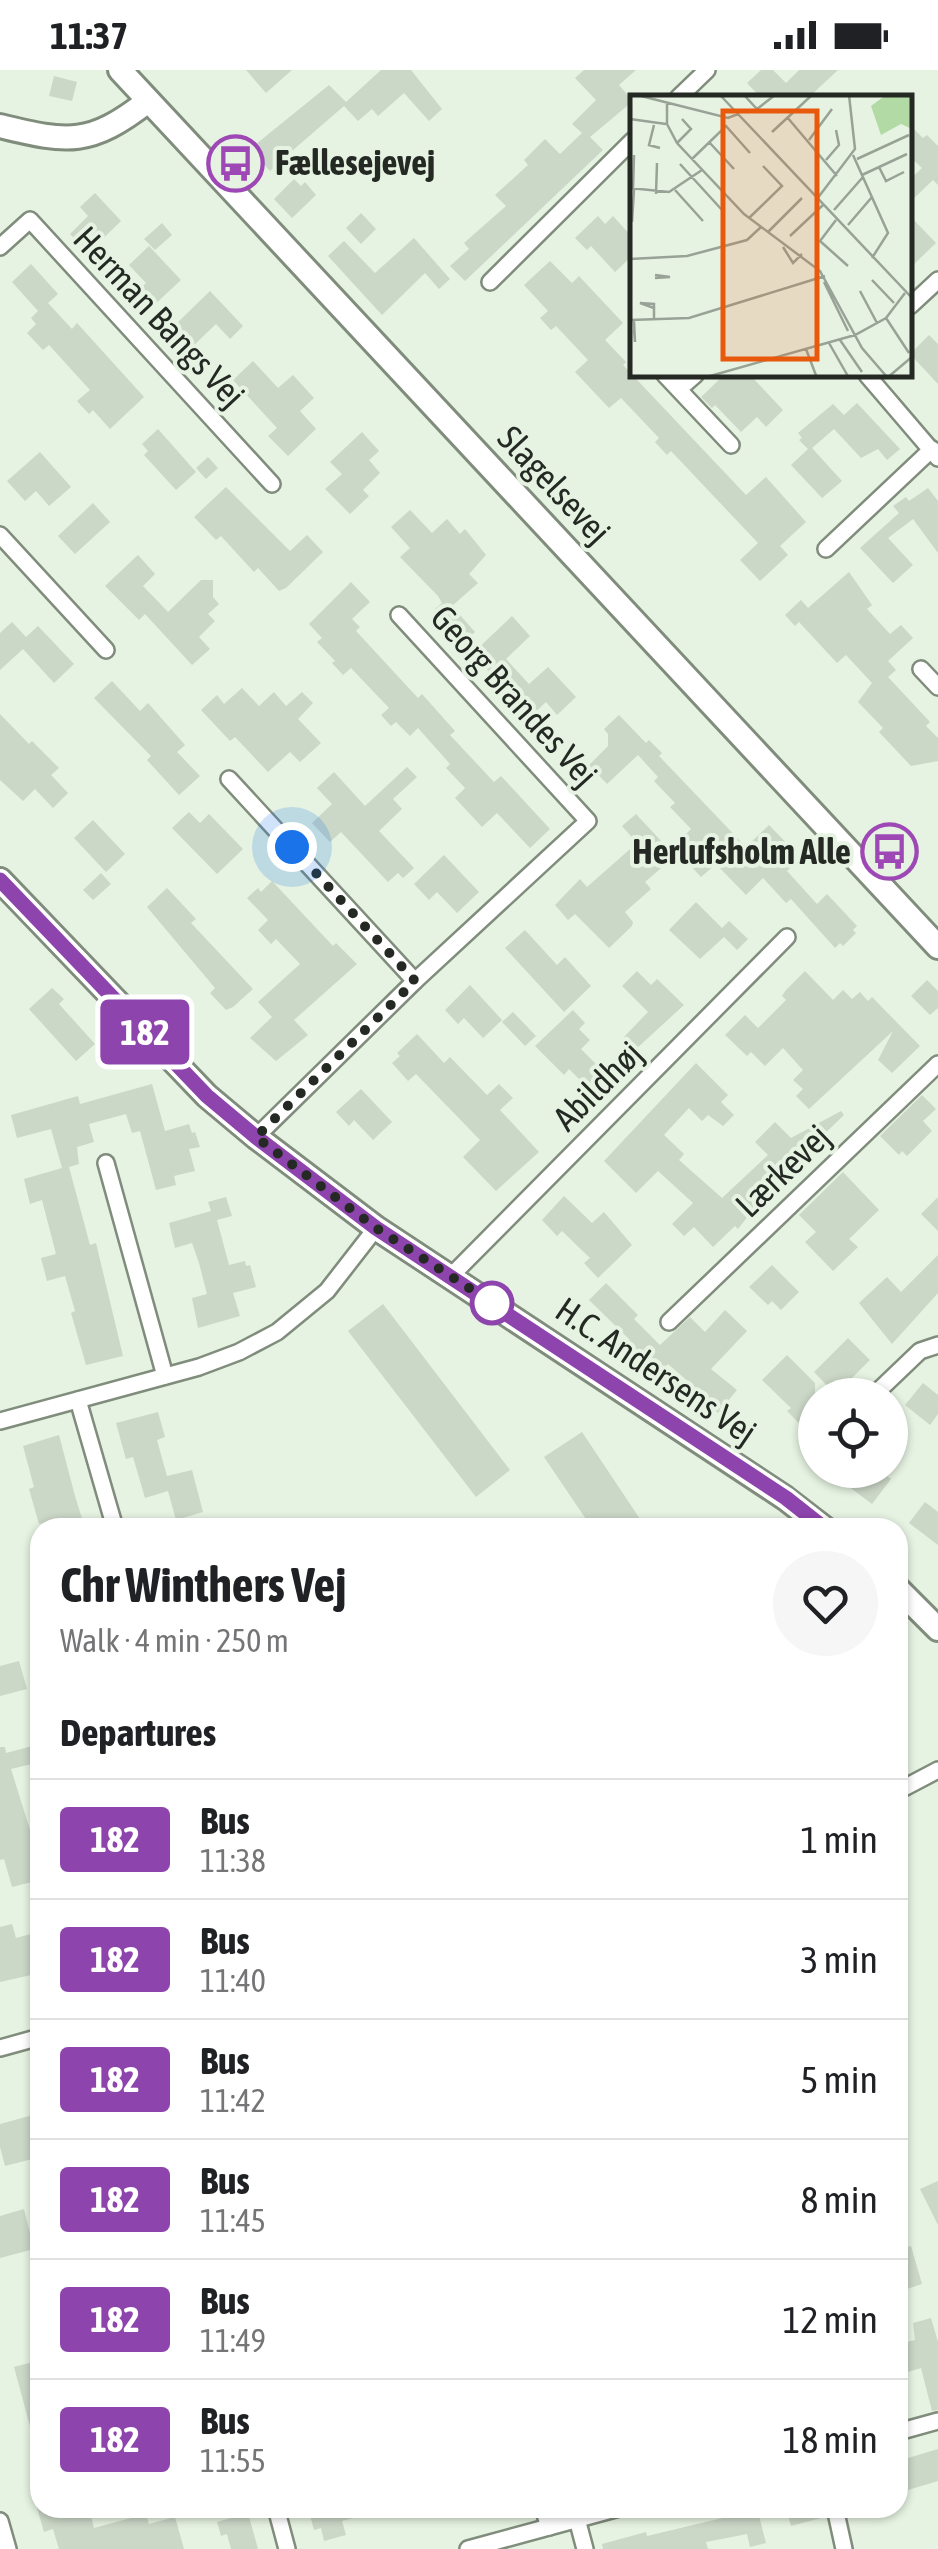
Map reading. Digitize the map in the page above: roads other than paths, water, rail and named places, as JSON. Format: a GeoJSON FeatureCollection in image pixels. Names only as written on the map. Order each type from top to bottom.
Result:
{"type":"FeatureCollection","features":[{"type":"Feature","properties":{"kind":"street","name":"Slagelsevej"},"geometry":{"type":"LineString","coordinates":[[120,70],[937,945]]}},
{"type":"Feature","properties":{"kind":"street"},"geometry":{"type":"LineString","coordinates":[[681,95],[707,70]]}},
{"type":"Feature","properties":{"kind":"street"},"geometry":{"type":"LineString","coordinates":[[0,126],[72,138],[117,125],[148,101]]}},
{"type":"Feature","properties":{"kind":"street"},"geometry":{"type":"LineString","coordinates":[[490,282],[630,143]]}},
{"type":"Feature","properties":{"kind":"street","name":"Herman Bangs Vej"},"geometry":{"type":"LineString","coordinates":[[0,247],[30,220],[272,484]]}},
{"type":"Feature","properties":{"kind":"street"},"geometry":{"type":"LineString","coordinates":[[913,303],[938,280]]}},
{"type":"Feature","properties":{"kind":"street"},"geometry":{"type":"LineString","coordinates":[[668,378],[730,445]]}},
{"type":"Feature","properties":{"kind":"street"},"geometry":{"type":"LineString","coordinates":[[679,389],[692,378]]}},
{"type":"Feature","properties":{"kind":"street"},"geometry":{"type":"LineString","coordinates":[[826,548],[935,453],[870,378]]}},
{"type":"Feature","properties":{"kind":"street"},"geometry":{"type":"LineString","coordinates":[[0,535],[106,650]]}},
{"type":"Feature","properties":{"kind":"street","name":"Georg Brandes Vej"},"geometry":{"type":"LineString","coordinates":[[256,1137],[415,981],[588,822],[399,615]]}},
{"type":"Feature","properties":{"kind":"street"},"geometry":{"type":"LineString","coordinates":[[921,669],[938,686]]}},
{"type":"Feature","properties":{"kind":"street"},"geometry":{"type":"LineString","coordinates":[[230,779],[415,981]]}},
{"type":"Feature","properties":{"kind":"street","name":"H.C. Andersens Vej"},"geometry":{"type":"LineString","coordinates":[[0,880],[207,1096],[256,1137],[376,1228],[809,1518]]}},
{"type":"Feature","properties":{"kind":"street","name":"Abildhøj"},"geometry":{"type":"LineString","coordinates":[[451,1276],[787,937]]}},
{"type":"Feature","properties":{"kind":"street","name":"Lærkevej"},"geometry":{"type":"LineString","coordinates":[[669,1322],[938,1064]]}},
{"type":"Feature","properties":{"kind":"street"},"geometry":{"type":"LineString","coordinates":[[106,1163],[165,1376]]}},
{"type":"Feature","properties":{"kind":"street"},"geometry":{"type":"LineString","coordinates":[[0,1421],[239,1352],[276,1332],[326,1291],[376,1228]]}},
{"type":"Feature","properties":{"kind":"street"},"geometry":{"type":"LineString","coordinates":[[892,1378],[920,1351],[938,1346]]}},
{"type":"Feature","properties":{"kind":"street"},"geometry":{"type":"LineString","coordinates":[[78,1400],[112,1518]]}},
{"type":"Feature","properties":{"kind":"street"},"geometry":{"type":"LineString","coordinates":[[908,1599],[938,1629]]}},
{"type":"Feature","properties":{"kind":"street"},"geometry":{"type":"LineString","coordinates":[[908,1786],[938,1770]]}},
{"type":"Feature","properties":{"kind":"street"},"geometry":{"type":"LineString","coordinates":[[0,2048],[30,2039]]}},
{"type":"Feature","properties":{"kind":"street"},"geometry":{"type":"LineString","coordinates":[[908,2429],[938,2421]]}},
{"type":"Feature","properties":{"kind":"street"},"geometry":{"type":"LineString","coordinates":[[279,2518],[288,2549]]}},
{"type":"Feature","properties":{"kind":"street"},"geometry":{"type":"LineString","coordinates":[[547,2518],[549,2527]]}},
{"type":"Feature","properties":{"kind":"street"},"geometry":{"type":"LineString","coordinates":[[468,2549],[581,2518]]}},
{"type":"Feature","properties":{"kind":"street"},"geometry":{"type":"LineString","coordinates":[[837,2518],[844,2549]]}},
{"type":"Feature","properties":{"kind":"street"},"geometry":{"type":"LineString","coordinates":[[577,2519],[585,2549]]}},
{"type":"Feature","properties":{"kind":"street"},"geometry":{"type":"LineString","coordinates":[[0,2521],[8,2549]]}},
{"type":"Feature","properties":{"kind":"place","name":"Fællesejevej"},"geometry":{"type":"Point","coordinates":[236,163]}},
{"type":"Feature","properties":{"kind":"place","name":"Herlufsholm Alle"},"geometry":{"type":"Point","coordinates":[890,852]}}]}
